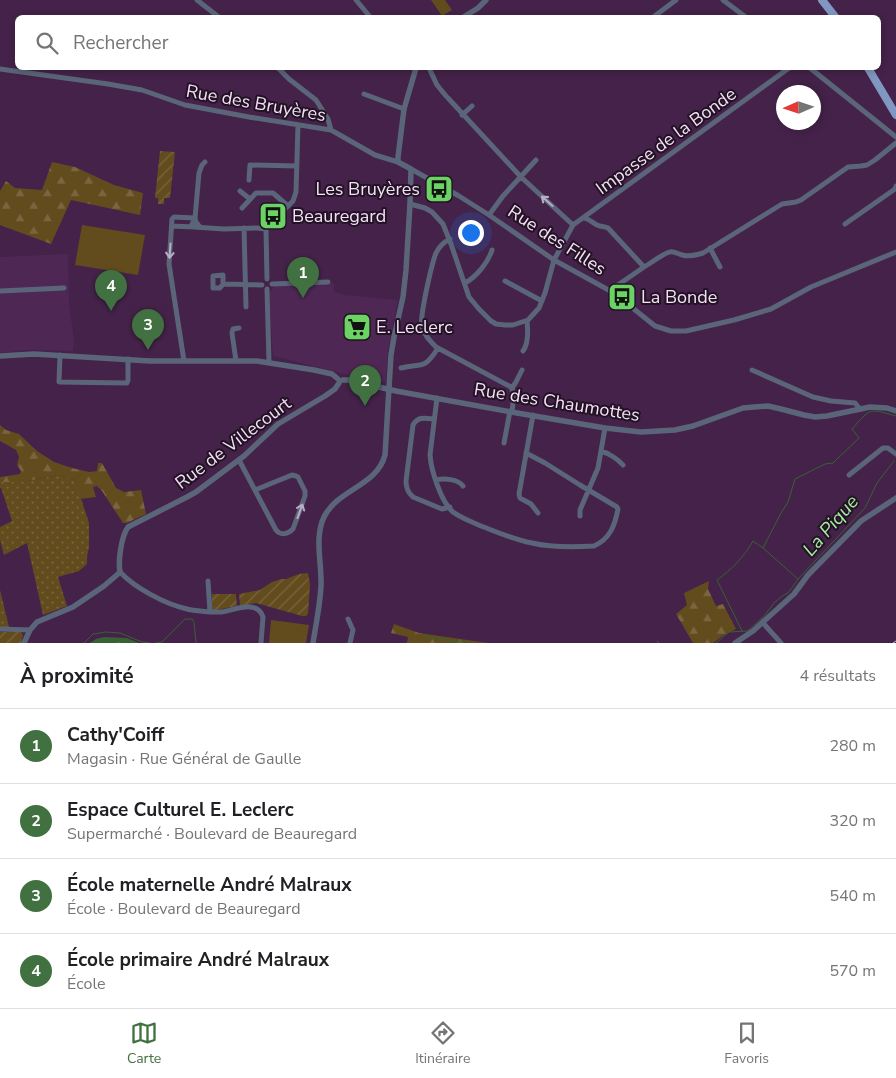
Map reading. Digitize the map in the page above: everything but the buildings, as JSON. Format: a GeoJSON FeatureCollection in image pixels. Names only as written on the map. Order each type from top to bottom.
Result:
{"type":"FeatureCollection","features":[{"type":"Feature","properties":{"kind":"main road"},"geometry":{"type":"LineString","coordinates":[[822,0],[834,15]]}},
{"type":"Feature","properties":{"kind":"main road"},"geometry":{"type":"LineString","coordinates":[[869,70],[896,115]]}},
{"type":"Feature","properties":{"kind":"street"},"geometry":{"type":"LineString","coordinates":[[197,0],[217,15]]}},
{"type":"Feature","properties":{"kind":"street"},"geometry":{"type":"LineString","coordinates":[[356,0],[368,15]]}},
{"type":"Feature","properties":{"kind":"street"},"geometry":{"type":"LineString","coordinates":[[467,15],[486,0]]}},
{"type":"Feature","properties":{"kind":"street"},"geometry":{"type":"LineString","coordinates":[[656,15],[676,0]]}},
{"type":"Feature","properties":{"kind":"street"},"geometry":{"type":"LineString","coordinates":[[723,0],[743,15]]}},
{"type":"Feature","properties":{"kind":"street","name":"Rue des Bruyères"},"geometry":{"type":"LineString","coordinates":[[0,68],[142,90],[185,105],[331,130],[375,155],[398,162]]}},
{"type":"Feature","properties":{"kind":"street"},"geometry":{"type":"LineString","coordinates":[[280,70],[316,100],[328,120],[331,130]]}},
{"type":"Feature","properties":{"kind":"street"},"geometry":{"type":"LineString","coordinates":[[398,162],[404,109],[415,70]]}},
{"type":"Feature","properties":{"kind":"street"},"geometry":{"type":"LineString","coordinates":[[410,204],[432,212],[443,224],[450,239],[469,297],[491,321],[496,324],[513,326],[527,321],[539,308],[554,260],[573,225],[521,177],[462,115],[437,85],[430,70]]}},
{"type":"Feature","properties":{"kind":"street","name":"Impasse de la Bonde"},"geometry":{"type":"LineString","coordinates":[[573,225],[786,70]]}},
{"type":"Feature","properties":{"kind":"street"},"geometry":{"type":"LineString","coordinates":[[812,70],[896,137]]}},
{"type":"Feature","properties":{"kind":"street"},"geometry":{"type":"LineString","coordinates":[[364,94],[404,109]]}},
{"type":"Feature","properties":{"kind":"street"},"geometry":{"type":"LineString","coordinates":[[462,115],[472,106]]}},
{"type":"Feature","properties":{"kind":"street"},"geometry":{"type":"LineString","coordinates":[[269,362],[267,289],[270,288],[270,281],[266,229],[293,201],[296,192],[298,125]]}},
{"type":"Feature","properties":{"kind":"street"},"geometry":{"type":"LineString","coordinates":[[611,292],[615,287],[667,252],[671,251],[682,256],[702,253],[782,204],[801,200],[848,167],[861,166],[875,160],[896,143]]}},
{"type":"Feature","properties":{"kind":"street"},"geometry":{"type":"LineString","coordinates":[[489,215],[503,196],[536,160]]}},
{"type":"Feature","properties":{"kind":"street"},"geometry":{"type":"LineString","coordinates":[[197,227],[195,218],[199,173],[205,162]]}},
{"type":"Feature","properties":{"kind":"street","name":"Rue des Filles"},"geometry":{"type":"LineString","coordinates":[[398,162],[459,196],[554,260],[611,292],[655,326],[671,331],[686,331],[771,309],[811,287],[896,252]]}},
{"type":"Feature","properties":{"kind":"street"},"geometry":{"type":"LineString","coordinates":[[249,180],[250,165],[297,166]]}},
{"type":"Feature","properties":{"kind":"street"},"geometry":{"type":"LineString","coordinates":[[313,643],[321,585],[320,528],[324,517],[330,507],[342,496],[368,479],[383,463],[387,444],[388,389],[394,337],[403,297],[411,169]]}},
{"type":"Feature","properties":{"kind":"street"},"geometry":{"type":"LineString","coordinates":[[845,224],[895,189],[896,186]]}},
{"type":"Feature","properties":{"kind":"street"},"geometry":{"type":"LineString","coordinates":[[240,190],[250,199]]}},
{"type":"Feature","properties":{"kind":"street"},"geometry":{"type":"LineString","coordinates":[[242,208],[256,193],[273,193],[288,206]]}},
{"type":"Feature","properties":{"kind":"street"},"geometry":{"type":"LineString","coordinates":[[184,361],[169,264],[172,221],[174,217],[195,218]]}},
{"type":"Feature","properties":{"kind":"street"},"geometry":{"type":"LineString","coordinates":[[584,218],[608,228],[644,267]]}},
{"type":"Feature","properties":{"kind":"street"},"geometry":{"type":"LineString","coordinates":[[172,226],[266,229]]}},
{"type":"Feature","properties":{"kind":"street"},"geometry":{"type":"LineString","coordinates":[[244,228],[246,307]]}},
{"type":"Feature","properties":{"kind":"street"},"geometry":{"type":"LineString","coordinates":[[450,239],[442,244],[435,256],[421,318],[422,328],[430,342],[438,348],[512,388],[514,394],[504,442]]}},
{"type":"Feature","properties":{"kind":"street"},"geometry":{"type":"LineString","coordinates":[[710,248],[720,267]]}},
{"type":"Feature","properties":{"kind":"street"},"geometry":{"type":"LineString","coordinates":[[465,283],[470,281],[486,263],[492,250]]}},
{"type":"Feature","properties":{"kind":"street"},"geometry":{"type":"LineString","coordinates":[[262,285],[263,281],[328,282]]}},
{"type":"Feature","properties":{"kind":"street"},"geometry":{"type":"LineString","coordinates":[[505,281],[542,301]]}},
{"type":"Feature","properties":{"kind":"street"},"geometry":{"type":"LineString","coordinates":[[223,284],[262,285],[267,289]]}},
{"type":"Feature","properties":{"kind":"street"},"geometry":{"type":"LineString","coordinates":[[0,291],[64,288]]}},
{"type":"Feature","properties":{"kind":"street"},"geometry":{"type":"LineString","coordinates":[[523,351],[527,340],[527,321]]}},
{"type":"Feature","properties":{"kind":"street"},"geometry":{"type":"LineString","coordinates":[[236,361],[232,333],[233,329],[239,328]]}},
{"type":"Feature","properties":{"kind":"street"},"geometry":{"type":"LineString","coordinates":[[401,368],[423,366],[431,359],[438,348]]}},
{"type":"Feature","properties":{"kind":"street"},"geometry":{"type":"LineString","coordinates":[[60,354],[59,382],[127,383],[128,359]]}},
{"type":"Feature","properties":{"kind":"street","name":"Rue des Chaumottes"},"geometry":{"type":"LineString","coordinates":[[0,356],[60,354],[128,359],[269,362],[332,374],[340,381],[354,381],[437,398],[606,428],[641,432],[675,430],[693,426],[743,408],[754,407],[768,406],[815,417],[877,406],[896,410]]}},
{"type":"Feature","properties":{"kind":"street"},"geometry":{"type":"LineString","coordinates":[[512,388],[522,370]]}},
{"type":"Feature","properties":{"kind":"street"},"geometry":{"type":"LineString","coordinates":[[752,370],[813,397],[831,402],[856,403],[860,409]]}},
{"type":"Feature","properties":{"kind":"street","name":"Rue de Villecourt"},"geometry":{"type":"LineString","coordinates":[[120,572],[122,541],[128,528],[187,497],[239,460],[273,428],[335,389],[340,381]]}},
{"type":"Feature","properties":{"kind":"street"},"geometry":{"type":"LineString","coordinates":[[437,398],[430,455],[432,472],[453,512],[494,531],[531,543],[594,546],[610,534],[618,509],[612,503],[526,453]]}},
{"type":"Feature","properties":{"kind":"street"},"geometry":{"type":"LineString","coordinates":[[533,415],[520,496],[521,499],[531,504],[538,513]]}},
{"type":"Feature","properties":{"kind":"street"},"geometry":{"type":"LineString","coordinates":[[434,419],[417,419],[413,425],[406,481],[407,488],[411,495],[442,509],[450,507]]}},
{"type":"Feature","properties":{"kind":"street"},"geometry":{"type":"LineString","coordinates":[[580,516],[580,510],[598,468],[606,428]]}},
{"type":"Feature","properties":{"kind":"street"},"geometry":{"type":"LineString","coordinates":[[849,475],[883,448],[888,448],[896,454]]}},
{"type":"Feature","properties":{"kind":"street"},"geometry":{"type":"LineString","coordinates":[[601,451],[623,465]]}},
{"type":"Feature","properties":{"kind":"street"},"geometry":{"type":"LineString","coordinates":[[239,460],[255,490],[279,533],[284,534],[291,531],[305,496],[298,477],[292,476],[255,490]]}},
{"type":"Feature","properties":{"kind":"street"},"geometry":{"type":"LineString","coordinates":[[436,480],[457,481],[463,486]]}},
{"type":"Feature","properties":{"kind":"street"},"geometry":{"type":"LineString","coordinates":[[735,643],[753,632],[794,594],[808,576],[861,521],[896,498]]}},
{"type":"Feature","properties":{"kind":"street"},"geometry":{"type":"LineString","coordinates":[[24,643],[30,630],[37,622],[73,607],[104,586],[120,572],[138,587],[189,610],[221,612],[246,607],[257,609],[262,617],[261,643]]}},
{"type":"Feature","properties":{"kind":"street"},"geometry":{"type":"LineString","coordinates":[[208,581],[210,612]]}},
{"type":"Feature","properties":{"kind":"street"},"geometry":{"type":"LineString","coordinates":[[348,620],[353,630],[350,643]]}},
{"type":"Feature","properties":{"kind":"street"},"geometry":{"type":"LineString","coordinates":[[763,623],[781,643]]}},
{"type":"Feature","properties":{"kind":"street"},"geometry":{"type":"LineString","coordinates":[[0,630],[30,630]]}},
{"type":"Feature","properties":{"kind":"shaded area"},"geometry":{"type":"Polygon","coordinates":[[[68,254],[69,304],[74,340],[73,351],[27,350],[0,353],[0,257],[68,254]]]}},
{"type":"Feature","properties":{"kind":"shaded area"},"geometry":{"type":"Polygon","coordinates":[[[334,283],[334,291],[344,295],[398,300],[388,349],[386,381],[381,383],[273,356],[270,292],[275,286],[334,283]]]}},
{"type":"Feature","properties":{"kind":"green space"},"geometry":{"type":"Polygon","coordinates":[[[431,0],[445,0],[452,10],[441,15],[431,0]]]}},
{"type":"Feature","properties":{"kind":"green space"},"geometry":{"type":"Polygon","coordinates":[[[160,151],[175,152],[170,198],[164,198],[164,204],[158,204],[158,198],[155,198],[160,151]]]}},
{"type":"Feature","properties":{"kind":"green space"},"geometry":{"type":"Polygon","coordinates":[[[52,162],[75,167],[114,185],[143,193],[140,215],[71,200],[51,244],[0,225],[0,191],[6,181],[15,188],[42,190],[52,162]]]}},
{"type":"Feature","properties":{"kind":"green space"},"geometry":{"type":"Polygon","coordinates":[[[82,225],[145,235],[138,275],[75,265],[82,225]]]}},
{"type":"Feature","properties":{"kind":"green space"},"geometry":{"type":"Polygon","coordinates":[[[0,425],[6,430],[19,434],[37,451],[54,462],[89,472],[97,471],[98,463],[102,463],[116,488],[124,492],[141,490],[146,514],[123,523],[97,486],[93,487],[96,497],[80,499],[75,480],[58,475],[23,482],[0,482],[0,477],[20,474],[21,471],[17,465],[19,457],[16,450],[0,441],[0,425]]]}},
{"type":"Feature","properties":{"kind":"green space"},"geometry":{"type":"Polygon","coordinates":[[[58,475],[75,480],[89,523],[89,547],[87,564],[79,571],[58,577],[67,606],[43,615],[27,543],[4,555],[0,540],[0,527],[12,521],[0,488],[0,482],[23,482],[58,475]]]}},
{"type":"Feature","properties":{"kind":"green space"},"geometry":{"type":"Polygon","coordinates":[[[308,573],[310,585],[308,614],[306,616],[256,603],[240,606],[239,594],[260,590],[272,582],[308,573]]]}},
{"type":"Feature","properties":{"kind":"green space"},"geometry":{"type":"Polygon","coordinates":[[[709,581],[708,589],[716,606],[723,604],[736,629],[713,643],[693,643],[676,614],[687,605],[684,593],[709,581]]]}},
{"type":"Feature","properties":{"kind":"green space"},"geometry":{"type":"Polygon","coordinates":[[[0,590],[9,627],[0,628],[0,590]]]}},
{"type":"Feature","properties":{"kind":"green space"},"geometry":{"type":"Polygon","coordinates":[[[212,594],[236,594],[237,606],[212,610],[212,594]]]}},
{"type":"Feature","properties":{"kind":"green space"},"geometry":{"type":"Polygon","coordinates":[[[271,620],[309,625],[306,643],[269,643],[271,620]]]}},
{"type":"Feature","properties":{"kind":"green space"},"geometry":{"type":"Polygon","coordinates":[[[394,624],[419,633],[488,643],[407,643],[408,637],[391,633],[394,624]]]}},
{"type":"Feature","properties":{"kind":"green space"},"geometry":{"type":"Polygon","coordinates":[[[0,632],[21,632],[23,635],[21,643],[0,643],[0,632]]]}},
{"type":"Feature","properties":{"kind":"water"},"geometry":{"type":"Polygon","coordinates":[[[104,637],[127,638],[139,643],[90,643],[104,637]]]}},
{"type":"Feature","properties":{"kind":"waterway","name":"La Pique"},"geometry":{"type":"LineString","coordinates":[[742,631],[717,580],[728,572],[753,541],[763,548],[788,502],[795,479],[825,464],[833,463],[859,438],[852,429],[867,414],[875,411],[896,416]]}},
{"type":"Feature","properties":{"kind":"waterway","name":"La Pique"},"geometry":{"type":"LineString","coordinates":[[716,643],[729,632],[747,631],[750,629],[765,615],[774,603],[788,593],[799,578],[865,508],[877,483],[894,461]]}},
{"type":"Feature","properties":{"kind":"waterway","name":"La Pique"},"geometry":{"type":"LineString","coordinates":[[763,548],[798,579]]}},
{"type":"Feature","properties":{"kind":"waterway","name":"La Pique"},"geometry":{"type":"LineString","coordinates":[[156,643],[162,642],[185,619],[192,619],[194,622],[196,643]]}},
{"type":"Feature","properties":{"kind":"waterway","name":"La Pique"},"geometry":{"type":"LineString","coordinates":[[84,643],[93,634],[106,632],[120,633],[142,642],[150,643]]}},
{"type":"Feature","properties":{"kind":"waterway"},"geometry":{"type":"LineString","coordinates":[[426,637],[468,643]]}},
{"type":"Feature","properties":{"kind":"place","name":"Les Bruyères"},"geometry":{"type":"Point","coordinates":[439,189]}},
{"type":"Feature","properties":{"kind":"place","name":"Beauregard"},"geometry":{"type":"Point","coordinates":[273,216]}},
{"type":"Feature","properties":{"kind":"place","name":"La Bonde"},"geometry":{"type":"Point","coordinates":[622,297]}},
{"type":"Feature","properties":{"kind":"place","name":"Cathy'Coiff"},"geometry":{"type":"Point","coordinates":[303,298]}},
{"type":"Feature","properties":{"kind":"place","name":"École primaire André Malraux"},"geometry":{"type":"Point","coordinates":[111,311]}},
{"type":"Feature","properties":{"kind":"place","name":"E. Leclerc"},"geometry":{"type":"Point","coordinates":[357,327]}},
{"type":"Feature","properties":{"kind":"place","name":"École maternelle André Malraux"},"geometry":{"type":"Point","coordinates":[148,350]}},
{"type":"Feature","properties":{"kind":"place","name":"Espace Culturel E. Leclerc"},"geometry":{"type":"Point","coordinates":[365,406]}}]}
